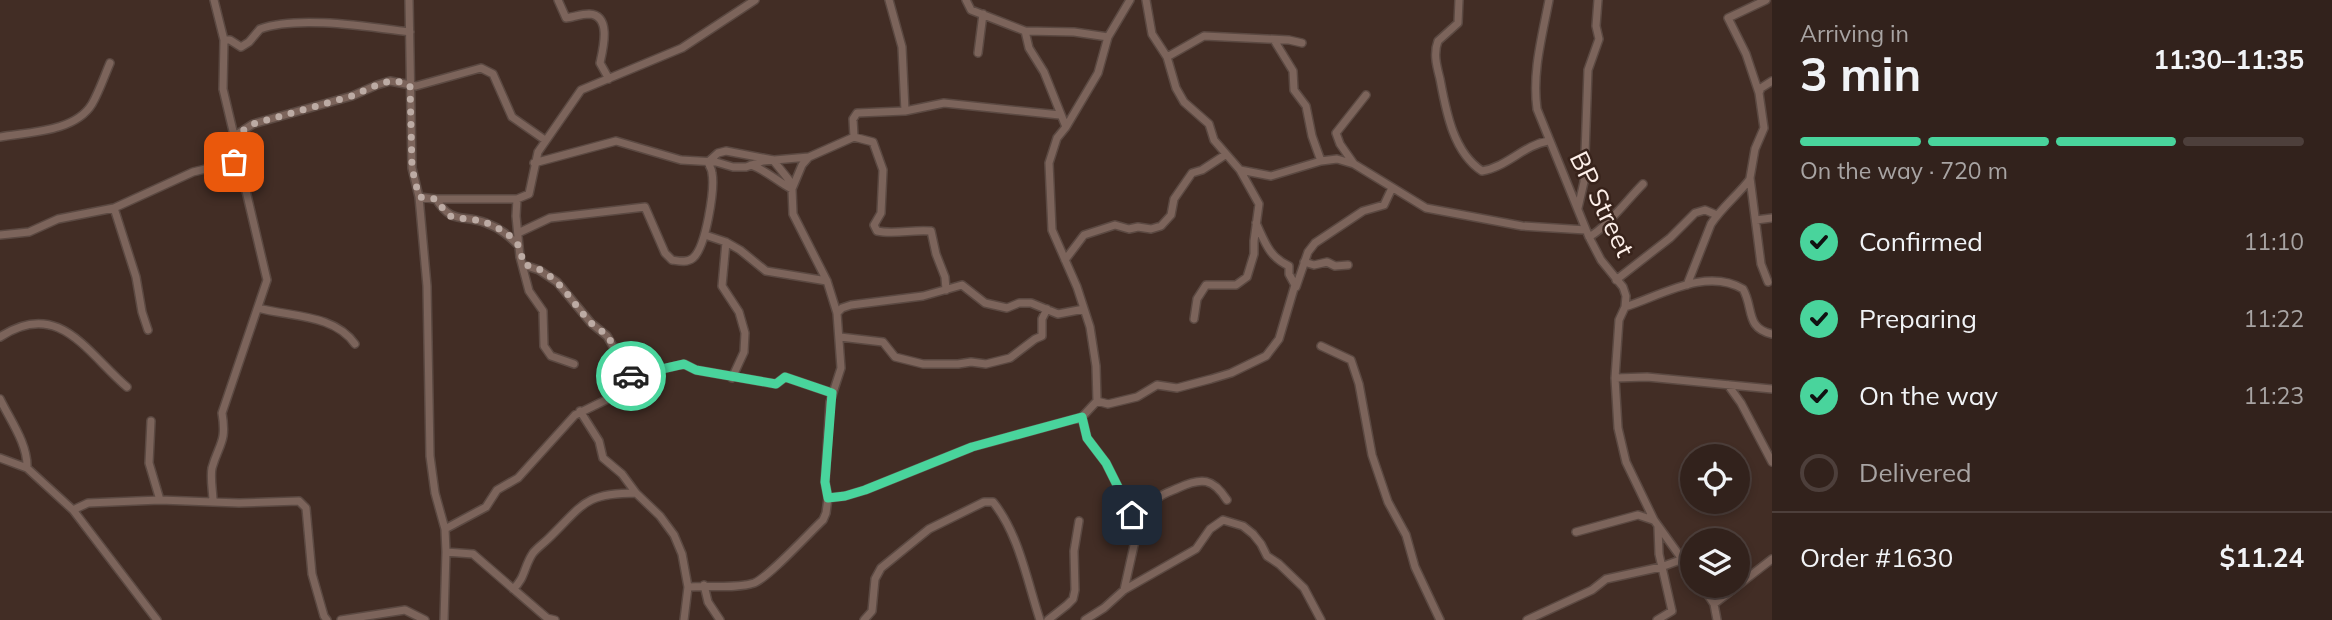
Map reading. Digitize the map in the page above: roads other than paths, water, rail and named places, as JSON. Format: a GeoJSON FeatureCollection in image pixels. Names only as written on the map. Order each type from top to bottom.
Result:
{"type":"FeatureCollection","features":[{"type":"Feature","properties":{"kind":"street"},"geometry":{"type":"LineString","coordinates":[[213,502],[212,469],[223,443],[222,413],[229,385],[236,376],[242,348],[267,280],[238,157],[236,135],[223,89],[224,40],[214,0]]}},
{"type":"Feature","properties":{"kind":"street"},"geometry":{"type":"LineString","coordinates":[[409,0],[412,168],[419,197],[428,286],[430,456],[435,493],[445,529],[444,620]]}},
{"type":"Feature","properties":{"kind":"street"},"geometry":{"type":"LineString","coordinates":[[558,0],[566,18],[591,14],[603,23],[604,45],[600,63],[608,79]]}},
{"type":"Feature","properties":{"kind":"street"},"geometry":{"type":"LineString","coordinates":[[419,197],[517,199],[530,194],[534,163],[545,139],[581,90],[682,48],[755,0]]}},
{"type":"Feature","properties":{"kind":"street"},"geometry":{"type":"LineString","coordinates":[[889,0],[902,47],[905,111]]}},
{"type":"Feature","properties":{"kind":"street"},"geometry":{"type":"LineString","coordinates":[[966,0],[971,10],[1025,32],[1074,32],[1108,37]]}},
{"type":"Feature","properties":{"kind":"street"},"geometry":{"type":"LineString","coordinates":[[828,498],[865,490],[972,447],[1082,417],[1097,401],[1096,366],[1090,327],[1052,230],[1049,163],[1057,138],[1098,73],[1108,37],[1130,0]]}},
{"type":"Feature","properties":{"kind":"street"},"geometry":{"type":"LineString","coordinates":[[1146,0],[1152,34],[1167,57],[1184,102],[1209,124],[1214,140],[1240,170],[1258,200],[1254,254],[1247,277],[1236,285],[1206,285],[1197,299],[1194,319]]}},
{"type":"Feature","properties":{"kind":"street"},"geometry":{"type":"LineString","coordinates":[[1459,0],[1458,23],[1438,41],[1436,59],[1448,118],[1464,152],[1472,164],[1482,171],[1494,169],[1538,143],[1548,141]]}},
{"type":"Feature","properties":{"kind":"street","name":"BP Street"},"geometry":{"type":"LineString","coordinates":[[1549,0],[1538,49],[1534,88],[1537,109],[1587,233],[1601,260],[1626,296],[1625,307]]}},
{"type":"Feature","properties":{"kind":"street"},"geometry":{"type":"LineString","coordinates":[[1577,208],[1584,182],[1588,69],[1599,39],[1596,26],[1598,0]]}},
{"type":"Feature","properties":{"kind":"street"},"geometry":{"type":"LineString","coordinates":[[1766,0],[1728,18],[1746,54],[1759,93],[1764,128],[1755,149],[1750,178],[1760,264],[1768,282]]}},
{"type":"Feature","properties":{"kind":"street"},"geometry":{"type":"LineString","coordinates":[[978,53],[983,14]]}},
{"type":"Feature","properties":{"kind":"street"},"geometry":{"type":"LineString","coordinates":[[224,40],[241,47],[260,29],[295,22],[336,23],[410,32]]}},
{"type":"Feature","properties":{"kind":"street"},"geometry":{"type":"LineString","coordinates":[[1025,32],[1029,48],[1044,72],[1066,127]]}},
{"type":"Feature","properties":{"kind":"street"},"geometry":{"type":"LineString","coordinates":[[1167,57],[1204,36],[1302,43]]}},
{"type":"Feature","properties":{"kind":"street"},"geometry":{"type":"LineString","coordinates":[[1274,40],[1293,71],[1294,90],[1306,106],[1321,161]]}},
{"type":"Feature","properties":{"kind":"street"},"geometry":{"type":"LineString","coordinates":[[0,137],[65,125],[84,114],[91,105],[110,63]]}},
{"type":"Feature","properties":{"kind":"street"},"geometry":{"type":"LineString","coordinates":[[236,135],[253,124],[352,96],[390,81],[410,86],[431,83],[481,68],[493,74],[512,117],[545,139]]}},
{"type":"Feature","properties":{"kind":"street"},"geometry":{"type":"LineString","coordinates":[[1759,93],[1761,88],[1772,80]]}},
{"type":"Feature","properties":{"kind":"street"},"geometry":{"type":"LineString","coordinates":[[1354,164],[1336,133],[1366,95]]}},
{"type":"Feature","properties":{"kind":"street"},"geometry":{"type":"LineString","coordinates":[[854,137],[853,119],[857,113],[905,111],[944,103],[1060,115]]}},
{"type":"Feature","properties":{"kind":"street"},"geometry":{"type":"LineString","coordinates":[[1763,133],[1772,128]]}},
{"type":"Feature","properties":{"kind":"street"},"geometry":{"type":"LineString","coordinates":[[534,163],[616,141],[681,160],[716,162],[733,167],[809,157],[854,137],[873,142],[883,170],[881,213],[874,225],[877,232],[931,231],[945,276],[946,290]]}},
{"type":"Feature","properties":{"kind":"street"},"geometry":{"type":"LineString","coordinates":[[688,587],[754,583],[768,576],[823,520],[828,498],[825,482],[832,393],[841,368],[837,313],[827,281],[793,214],[792,189],[783,171],[773,160],[726,151],[718,153],[708,162]]}},
{"type":"Feature","properties":{"kind":"street"},"geometry":{"type":"LineString","coordinates":[[1065,260],[1084,235],[1115,225],[1129,229],[1152,229],[1161,226],[1171,215],[1174,199],[1192,173],[1202,170],[1225,155]]}},
{"type":"Feature","properties":{"kind":"street"},"geometry":{"type":"LineString","coordinates":[[0,235],[29,232],[58,219],[114,208],[193,172],[230,165],[238,157]]}},
{"type":"Feature","properties":{"kind":"street"},"geometry":{"type":"LineString","coordinates":[[792,189],[802,165],[809,157]]}},
{"type":"Feature","properties":{"kind":"street"},"geometry":{"type":"LineString","coordinates":[[1240,170],[1271,176],[1337,159],[1354,164],[1426,208],[1522,226],[1587,233],[1608,223],[1619,207],[1643,184]]}},
{"type":"Feature","properties":{"kind":"street"},"geometry":{"type":"LineString","coordinates":[[518,233],[550,218],[639,206],[645,207],[649,212],[666,253],[672,260],[687,261],[692,259],[705,235],[712,173],[708,162]]}},
{"type":"Feature","properties":{"kind":"street"},"geometry":{"type":"LineString","coordinates":[[751,165],[762,169],[774,180],[792,189]]}},
{"type":"Feature","properties":{"kind":"street"},"geometry":{"type":"LineString","coordinates":[[1687,285],[1717,215],[1738,196],[1750,178]]}},
{"type":"Feature","properties":{"kind":"street"},"geometry":{"type":"LineString","coordinates":[[1097,401],[1108,404],[1137,397],[1157,385],[1165,388],[1177,387],[1211,379],[1231,373],[1266,356],[1279,339],[1304,262],[1315,243],[1363,211],[1384,205],[1392,188]]}},
{"type":"Feature","properties":{"kind":"street"},"geometry":{"type":"LineString","coordinates":[[436,199],[447,214],[483,221],[506,232],[519,246]]}},
{"type":"Feature","properties":{"kind":"street"},"geometry":{"type":"LineString","coordinates":[[517,199],[519,246],[529,291],[543,311],[544,346],[551,356],[574,364]]}},
{"type":"Feature","properties":{"kind":"street"},"geometry":{"type":"LineString","coordinates":[[114,208],[136,277],[148,330]]}},
{"type":"Feature","properties":{"kind":"street"},"geometry":{"type":"LineString","coordinates":[[1616,280],[1670,238],[1695,213],[1705,210],[1717,215]]}},
{"type":"Feature","properties":{"kind":"street"},"geometry":{"type":"LineString","coordinates":[[1756,220],[1772,218]]}},
{"type":"Feature","properties":{"kind":"street"},"geometry":{"type":"LineString","coordinates":[[1256,223],[1268,251],[1289,266],[1289,274],[1295,288]]}},
{"type":"Feature","properties":{"kind":"street"},"geometry":{"type":"LineString","coordinates":[[705,235],[740,250],[766,271],[827,281]]}},
{"type":"Feature","properties":{"kind":"street"},"geometry":{"type":"LineString","coordinates":[[726,242],[722,286],[739,312],[746,333],[744,352],[732,378]]}},
{"type":"Feature","properties":{"kind":"street"},"geometry":{"type":"LineString","coordinates":[[1304,262],[1314,265],[1327,262],[1335,266],[1348,265]]}},
{"type":"Feature","properties":{"kind":"street"},"geometry":{"type":"LineString","coordinates":[[445,529],[486,507],[497,490],[518,478],[580,411],[612,397],[625,378],[607,336],[591,323],[557,282],[539,270],[524,265]]}},
{"type":"Feature","properties":{"kind":"street"},"geometry":{"type":"LineString","coordinates":[[1680,556],[1656,524],[1626,462],[1618,428],[1615,378],[1619,320],[1625,307],[1687,285],[1713,281],[1739,286],[1748,298],[1756,327],[1772,334]]}},
{"type":"Feature","properties":{"kind":"street"},"geometry":{"type":"LineString","coordinates":[[837,313],[851,305],[923,296],[962,285],[985,303],[1007,308],[1019,303],[1031,303],[1058,314],[1084,309]]}},
{"type":"Feature","properties":{"kind":"street"},"geometry":{"type":"LineString","coordinates":[[258,308],[324,320],[348,334],[355,344]]}},
{"type":"Feature","properties":{"kind":"street"},"geometry":{"type":"LineString","coordinates":[[840,337],[883,342],[895,357],[923,364],[993,363],[1019,353],[1042,336],[1042,319],[1047,309]]}},
{"type":"Feature","properties":{"kind":"street"},"geometry":{"type":"LineString","coordinates":[[0,337],[36,322],[54,326],[85,345],[108,371],[127,387]]}},
{"type":"Feature","properties":{"kind":"street"},"geometry":{"type":"LineString","coordinates":[[1321,345],[1351,359],[1359,384],[1372,455],[1388,502],[1406,535],[1415,567],[1440,620]]}},
{"type":"Feature","properties":{"kind":"street"},"geometry":{"type":"LineString","coordinates":[[625,378],[679,364],[732,378],[776,384],[785,377],[832,393]]}},
{"type":"Feature","properties":{"kind":"street"},"geometry":{"type":"LineString","coordinates":[[1615,378],[1647,377],[1772,389]]}},
{"type":"Feature","properties":{"kind":"street"},"geometry":{"type":"LineString","coordinates":[[1728,385],[1741,403],[1772,462]]}},
{"type":"Feature","properties":{"kind":"street"},"geometry":{"type":"LineString","coordinates":[[0,399],[22,444],[27,468]]}},
{"type":"Feature","properties":{"kind":"street"},"geometry":{"type":"LineString","coordinates":[[580,411],[599,441],[603,458],[622,474],[674,535],[682,554],[688,587],[684,620]]}},
{"type":"Feature","properties":{"kind":"street"},"geometry":{"type":"LineString","coordinates":[[1082,417],[1087,438],[1106,463],[1132,515],[1137,532],[1124,590]]}},
{"type":"Feature","properties":{"kind":"street"},"geometry":{"type":"LineString","coordinates":[[151,421],[149,463],[160,500]]}},
{"type":"Feature","properties":{"kind":"street"},"geometry":{"type":"LineString","coordinates":[[0,458],[27,468],[73,510],[157,620]]}},
{"type":"Feature","properties":{"kind":"street"},"geometry":{"type":"LineString","coordinates":[[1132,515],[1142,515],[1156,499],[1189,482],[1208,481],[1219,487],[1227,500]]}},
{"type":"Feature","properties":{"kind":"street"},"geometry":{"type":"LineString","coordinates":[[513,589],[522,582],[526,566],[533,554],[570,514],[600,496],[636,493]]}},
{"type":"Feature","properties":{"kind":"street"},"geometry":{"type":"LineString","coordinates":[[73,510],[88,503],[160,500],[239,503],[299,501],[306,508],[312,574],[327,620]]}},
{"type":"Feature","properties":{"kind":"street"},"geometry":{"type":"LineString","coordinates":[[864,620],[872,611],[875,579],[881,568],[929,529],[984,502],[993,502],[1001,511],[1016,544],[1040,620]]}},
{"type":"Feature","properties":{"kind":"street"},"geometry":{"type":"LineString","coordinates":[[1576,533],[1639,515],[1656,524]]}},
{"type":"Feature","properties":{"kind":"street"},"geometry":{"type":"LineString","coordinates":[[1084,620],[1124,590],[1196,549],[1210,529],[1223,520],[1243,526],[1253,534],[1266,556],[1304,588],[1321,620]]}},
{"type":"Feature","properties":{"kind":"street"},"geometry":{"type":"LineString","coordinates":[[1048,620],[1073,598],[1074,551],[1080,522]]}},
{"type":"Feature","properties":{"kind":"street"},"geometry":{"type":"LineString","coordinates":[[1656,524],[1661,567],[1672,611],[1657,620]]}},
{"type":"Feature","properties":{"kind":"street"},"geometry":{"type":"LineString","coordinates":[[446,552],[473,554],[547,618],[555,620]]}},
{"type":"Feature","properties":{"kind":"street"},"geometry":{"type":"LineString","coordinates":[[1714,604],[1772,559]]}},
{"type":"Feature","properties":{"kind":"street"},"geometry":{"type":"LineString","coordinates":[[1527,620],[1587,592],[1606,579],[1661,567],[1680,560]]}},
{"type":"Feature","properties":{"kind":"street"},"geometry":{"type":"LineString","coordinates":[[704,585],[708,601],[720,620]]}},
{"type":"Feature","properties":{"kind":"street"},"geometry":{"type":"LineString","coordinates":[[1710,598],[1717,620]]}},
{"type":"Feature","properties":{"kind":"street"},"geometry":{"type":"LineString","coordinates":[[341,620],[405,610],[425,620]]}}]}
